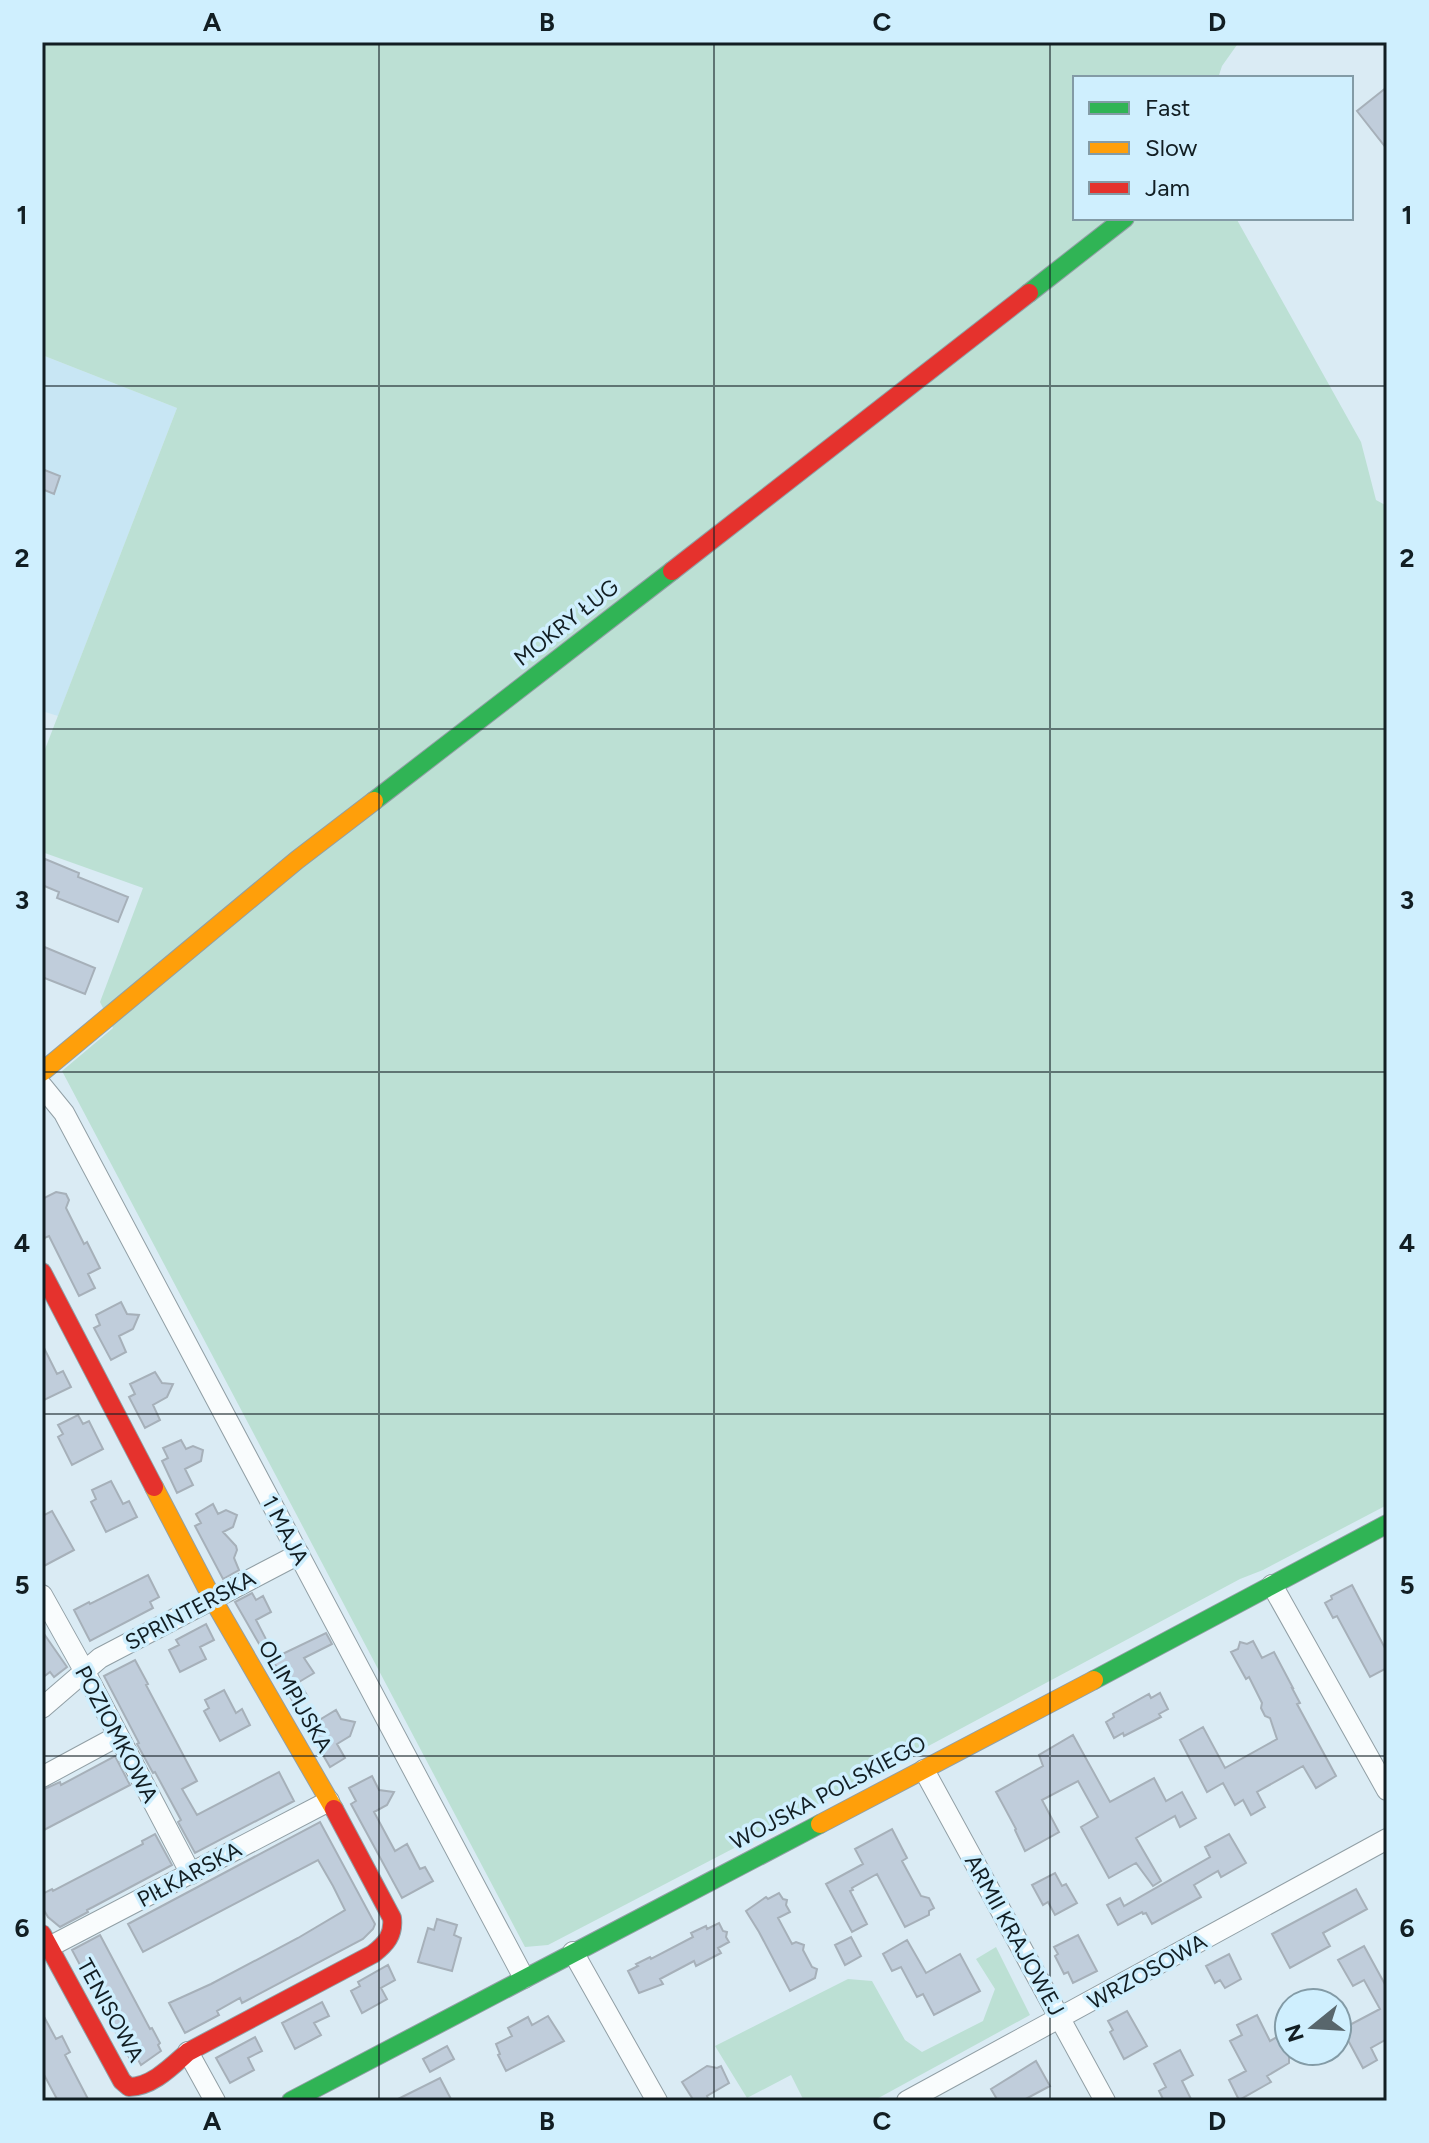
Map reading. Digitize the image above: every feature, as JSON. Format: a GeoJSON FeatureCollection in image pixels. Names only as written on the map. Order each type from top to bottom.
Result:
{"type":"FeatureCollection","features":[{"type":"Feature","properties":{"kind":"street","name":"MOKRY ŁUG"},"geometry":{"type":"LineString","coordinates":[[42,1072],[297,860],[1122,220]]}},
{"type":"Feature","properties":{"kind":"street","name":"1 MAJA"},"geometry":{"type":"LineString","coordinates":[[42,1086],[64,1113],[524,1978]]}},
{"type":"Feature","properties":{"kind":"street","name":"OLIMPIJSKA"},"geometry":{"type":"LineString","coordinates":[[42,1272],[212,1598],[329,1801],[394,1926],[387,1943],[373,1954],[188,2052]]}},
{"type":"Feature","properties":{"kind":"street","name":"WOJSKA POLSKIEGO"},"geometry":{"type":"LineString","coordinates":[[291,2101],[1387,1524]]}},
{"type":"Feature","properties":{"kind":"street","name":"SPRINTERSKA"},"geometry":{"type":"LineString","coordinates":[[42,1708],[100,1658],[299,1554]]}},
{"type":"Feature","properties":{"kind":"street"},"geometry":{"type":"LineString","coordinates":[[1272,1585],[1387,1790]]}},
{"type":"Feature","properties":{"kind":"street","name":"POZIOMKOWA"},"geometry":{"type":"LineString","coordinates":[[42,1595],[191,1874]]}},
{"type":"Feature","properties":{"kind":"street"},"geometry":{"type":"LineString","coordinates":[[42,1777],[118,1736]]}},
{"type":"Feature","properties":{"kind":"street","name":"ARMII KRAJOWEJ"},"geometry":{"type":"LineString","coordinates":[[924,1770],[1105,2101]]}},
{"type":"Feature","properties":{"kind":"street","name":"PIŁKARSKA"},"geometry":{"type":"LineString","coordinates":[[46,1940],[191,1874],[329,1801]]}},
{"type":"Feature","properties":{"kind":"street","name":"WRZOSOWA"},"geometry":{"type":"LineString","coordinates":[[907,2101],[1387,1839]]}},
{"type":"Feature","properties":{"kind":"street","name":"TENISOWA"},"geometry":{"type":"LineString","coordinates":[[46,1940],[128,2087],[135,2088],[162,2074],[188,2052]]}},
{"type":"Feature","properties":{"kind":"street"},"geometry":{"type":"LineString","coordinates":[[573,1952],[657,2101]]}},
{"type":"Feature","properties":{"kind":"street"},"geometry":{"type":"LineString","coordinates":[[188,2052],[215,2101]]}},
{"type":"Feature","properties":{"kind":"shaded area"},"geometry":{"type":"Polygon","coordinates":[[[42,355],[177,408],[58,716],[42,711],[42,355]]]}},
{"type":"Feature","properties":{"kind":"green space"},"geometry":{"type":"Polygon","coordinates":[[[42,42],[1239,42],[1219,76],[1073,76],[1073,220],[1237,220],[1361,442],[1376,500],[1387,506],[1387,1505],[1240,1579],[548,1945],[525,1947],[62,1071],[113,1028],[100,1002],[143,888],[42,852],[42,757],[177,408],[42,355],[42,42]]]}},
{"type":"Feature","properties":{"kind":"green space"},"geometry":{"type":"Polygon","coordinates":[[[996,1947],[1030,2015],[873,2101],[804,2101],[791,2075],[747,2098],[715,2046],[848,1979],[872,1981],[905,2040],[922,2052],[983,2021],[995,1989],[976,1959],[996,1947]]]}},
{"type":"Feature","properties":{"kind":"building"},"geometry":{"type":"Polygon","coordinates":[[[1387,87],[1387,149],[1357,111],[1387,87]]]}},
{"type":"Feature","properties":{"kind":"building"},"geometry":{"type":"Polygon","coordinates":[[[42,469],[60,476],[54,494],[42,489],[42,469]]]}},
{"type":"Feature","properties":{"kind":"building"},"geometry":{"type":"Polygon","coordinates":[[[45,859],[79,873],[78,877],[128,897],[118,922],[57,898],[59,892],[42,885],[45,859]]]}},
{"type":"Feature","properties":{"kind":"building"},"geometry":{"type":"Polygon","coordinates":[[[42,946],[95,968],[85,994],[42,977],[42,946]]]}},
{"type":"Feature","properties":{"kind":"building"},"geometry":{"type":"Polygon","coordinates":[[[56,1192],[66,1194],[69,1200],[66,1208],[100,1268],[88,1274],[95,1288],[79,1296],[49,1236],[42,1239],[42,1199],[56,1192]]]}},
{"type":"Feature","properties":{"kind":"building"},"geometry":{"type":"Polygon","coordinates":[[[121,1302],[127,1314],[139,1315],[133,1329],[119,1336],[126,1352],[111,1360],[94,1328],[100,1325],[96,1315],[121,1302]]]}},
{"type":"Feature","properties":{"kind":"building"},"geometry":{"type":"Polygon","coordinates":[[[42,1344],[57,1374],[63,1371],[71,1387],[42,1401],[42,1344]]]}},
{"type":"Feature","properties":{"kind":"building"},"geometry":{"type":"Polygon","coordinates":[[[155,1372],[162,1383],[173,1384],[167,1397],[153,1405],[160,1420],[145,1428],[129,1397],[135,1394],[130,1384],[155,1372]]]}},
{"type":"Feature","properties":{"kind":"building"},"geometry":{"type":"Polygon","coordinates":[[[78,1415],[83,1424],[89,1421],[103,1449],[72,1465],[58,1437],[63,1434],[58,1425],[78,1415]]]}},
{"type":"Feature","properties":{"kind":"building"},"geometry":{"type":"Polygon","coordinates":[[[181,1440],[186,1449],[193,1446],[203,1450],[201,1461],[185,1469],[193,1485],[177,1493],[162,1461],[168,1458],[163,1448],[181,1440]]]}},
{"type":"Feature","properties":{"kind":"building"},"geometry":{"type":"Polygon","coordinates":[[[111,1481],[123,1504],[129,1501],[137,1517],[106,1532],[91,1502],[96,1499],[92,1490],[111,1481]]]}},
{"type":"Feature","properties":{"kind":"building"},"geometry":{"type":"Polygon","coordinates":[[[213,1504],[218,1514],[226,1510],[237,1515],[233,1527],[223,1532],[236,1546],[234,1558],[239,1570],[223,1579],[195,1526],[201,1523],[196,1514],[213,1504]]]}},
{"type":"Feature","properties":{"kind":"building"},"geometry":{"type":"Polygon","coordinates":[[[52,1511],[74,1550],[42,1567],[42,1516],[52,1511]]]}},
{"type":"Feature","properties":{"kind":"building"},"geometry":{"type":"Polygon","coordinates":[[[148,1575],[159,1597],[150,1602],[153,1608],[90,1641],[74,1610],[148,1575]]]}},
{"type":"Feature","properties":{"kind":"building"},"geometry":{"type":"Polygon","coordinates":[[[1352,1585],[1387,1652],[1387,1668],[1370,1677],[1337,1616],[1333,1618],[1325,1603],[1332,1599],[1331,1596],[1352,1585]]]}},
{"type":"Feature","properties":{"kind":"building"},"geometry":{"type":"Polygon","coordinates":[[[252,1593],[256,1600],[263,1596],[271,1612],[256,1620],[269,1645],[262,1649],[235,1602],[252,1593]]]}},
{"type":"Feature","properties":{"kind":"building"},"geometry":{"type":"Polygon","coordinates":[[[206,1624],[214,1640],[200,1647],[206,1659],[180,1672],[169,1650],[179,1645],[176,1640],[206,1624]]]}},
{"type":"Feature","properties":{"kind":"building"},"geometry":{"type":"Polygon","coordinates":[[[42,1631],[67,1667],[54,1677],[50,1672],[42,1678],[42,1631]]]}},
{"type":"Feature","properties":{"kind":"building"},"geometry":{"type":"Polygon","coordinates":[[[326,1633],[332,1644],[304,1658],[314,1673],[299,1682],[308,1697],[295,1705],[277,1675],[280,1673],[272,1659],[326,1633]]]}},
{"type":"Feature","properties":{"kind":"building"},"geometry":{"type":"Polygon","coordinates":[[[1253,1641],[1262,1658],[1274,1652],[1300,1703],[1297,1704],[1336,1776],[1316,1788],[1303,1766],[1257,1792],[1265,1807],[1251,1815],[1243,1800],[1235,1805],[1223,1783],[1207,1792],[1180,1740],[1203,1727],[1225,1768],[1277,1739],[1249,1677],[1246,1679],[1231,1652],[1238,1649],[1240,1642],[1247,1644],[1253,1641]]]}},
{"type":"Feature","properties":{"kind":"building"},"geometry":{"type":"Polygon","coordinates":[[[135,1660],[197,1781],[182,1789],[197,1815],[279,1772],[294,1801],[195,1853],[178,1822],[181,1820],[137,1744],[104,1676],[135,1660]]]}},
{"type":"Feature","properties":{"kind":"building"},"geometry":{"type":"Polygon","coordinates":[[[224,1690],[236,1713],[242,1709],[250,1725],[220,1741],[204,1711],[209,1708],[205,1700],[224,1690]]]}},
{"type":"Feature","properties":{"kind":"building"},"geometry":{"type":"Polygon","coordinates":[[[1160,1693],[1168,1709],[1159,1714],[1161,1717],[1114,1738],[1106,1722],[1114,1717],[1113,1714],[1149,1694],[1151,1698],[1160,1693]]]}},
{"type":"Feature","properties":{"kind":"building"},"geometry":{"type":"Polygon","coordinates":[[[336,1710],[341,1719],[355,1722],[350,1736],[337,1744],[345,1758],[330,1767],[312,1736],[317,1734],[311,1725],[336,1710]]]}},
{"type":"Feature","properties":{"kind":"building"},"geometry":{"type":"Polygon","coordinates":[[[1073,1735],[1110,1802],[1154,1778],[1166,1801],[1182,1792],[1196,1818],[1180,1827],[1175,1816],[1136,1838],[1161,1881],[1153,1886],[1136,1863],[1109,1878],[1081,1827],[1098,1817],[1078,1781],[1042,1800],[1059,1832],[1025,1851],[996,1792],[1043,1766],[1039,1755],[1073,1735]]]}},
{"type":"Feature","properties":{"kind":"building"},"geometry":{"type":"Polygon","coordinates":[[[115,1756],[130,1785],[42,1831],[42,1790],[60,1782],[61,1785],[115,1756]]]}},
{"type":"Feature","properties":{"kind":"building"},"geometry":{"type":"Polygon","coordinates":[[[372,1776],[379,1790],[394,1792],[387,1805],[374,1812],[395,1851],[407,1844],[420,1869],[425,1867],[433,1881],[402,1898],[351,1804],[356,1801],[349,1788],[372,1776]]]}},
{"type":"Feature","properties":{"kind":"building"},"geometry":{"type":"Polygon","coordinates":[[[320,1822],[375,1924],[373,1929],[363,1939],[242,2003],[240,1998],[217,2011],[219,2015],[185,2033],[169,2003],[211,1984],[345,1910],[333,1886],[318,1860],[143,1952],[128,1924],[320,1822]]]}},
{"type":"Feature","properties":{"kind":"building"},"geometry":{"type":"Polygon","coordinates":[[[892,1829],[907,1858],[902,1861],[921,1896],[929,1898],[934,1908],[929,1915],[905,1927],[877,1874],[850,1891],[867,1924],[852,1932],[826,1884],[863,1864],[855,1849],[892,1829]]]}},
{"type":"Feature","properties":{"kind":"building"},"geometry":{"type":"Polygon","coordinates":[[[155,1834],[172,1865],[60,1927],[48,1917],[42,1907],[42,1894],[143,1844],[142,1841],[155,1834]]]}},
{"type":"Feature","properties":{"kind":"building"},"geometry":{"type":"Polygon","coordinates":[[[1229,1834],[1246,1863],[1221,1877],[1218,1871],[1194,1885],[1201,1897],[1152,1924],[1146,1913],[1142,1912],[1118,1925],[1107,1905],[1120,1898],[1124,1906],[1210,1857],[1205,1847],[1229,1834]]]}},
{"type":"Feature","properties":{"kind":"building"},"geometry":{"type":"Polygon","coordinates":[[[1055,1873],[1077,1903],[1055,1915],[1048,1902],[1043,1905],[1032,1885],[1055,1873]]]}},
{"type":"Feature","properties":{"kind":"building"},"geometry":{"type":"Polygon","coordinates":[[[1356,1889],[1367,1909],[1323,1933],[1330,1946],[1290,1968],[1272,1934],[1356,1889]]]}},
{"type":"Feature","properties":{"kind":"building"},"geometry":{"type":"Polygon","coordinates":[[[779,1893],[787,1900],[790,1912],[778,1918],[792,1944],[804,1945],[803,1950],[812,1967],[817,1969],[815,1978],[790,1991],[746,1911],[766,1897],[768,1899],[779,1893]]]}},
{"type":"Feature","properties":{"kind":"building"},"geometry":{"type":"Polygon","coordinates":[[[437,1919],[457,1925],[454,1935],[461,1938],[452,1971],[418,1962],[428,1928],[434,1930],[437,1919]]]}},
{"type":"Feature","properties":{"kind":"building"},"geometry":{"type":"Polygon","coordinates":[[[719,1923],[727,1932],[729,1942],[718,1948],[721,1953],[696,1966],[694,1961],[660,1979],[663,1984],[639,1993],[628,1971],[638,1966],[636,1964],[693,1937],[691,1933],[719,1923]]]}},
{"type":"Feature","properties":{"kind":"building"},"geometry":{"type":"Polygon","coordinates":[[[100,1935],[160,2043],[161,2051],[141,2065],[136,2056],[130,2059],[72,1950],[100,1935]]]}},
{"type":"Feature","properties":{"kind":"building"},"geometry":{"type":"Polygon","coordinates":[[[1078,1935],[1097,1971],[1073,1983],[1068,1972],[1064,1974],[1054,1947],[1078,1935]]]}},
{"type":"Feature","properties":{"kind":"building"},"geometry":{"type":"Polygon","coordinates":[[[851,1937],[861,1956],[845,1965],[835,1945],[851,1937]]]}},
{"type":"Feature","properties":{"kind":"building"},"geometry":{"type":"Polygon","coordinates":[[[907,1940],[926,1973],[960,1954],[980,1991],[934,2015],[923,1994],[917,1997],[901,1967],[892,1971],[883,1954],[907,1940]]]}},
{"type":"Feature","properties":{"kind":"building"},"geometry":{"type":"Polygon","coordinates":[[[1364,1946],[1387,1988],[1387,2039],[1371,2048],[1377,2060],[1363,2068],[1353,2049],[1353,2023],[1380,2009],[1364,1980],[1353,1986],[1338,1960],[1364,1946]]]}},
{"type":"Feature","properties":{"kind":"building"},"geometry":{"type":"Polygon","coordinates":[[[1229,1954],[1241,1979],[1225,1988],[1220,1980],[1215,1983],[1206,1966],[1229,1954]]]}},
{"type":"Feature","properties":{"kind":"building"},"geometry":{"type":"Polygon","coordinates":[[[388,1965],[395,1980],[381,1988],[387,1999],[362,2013],[351,1991],[360,1986],[358,1982],[388,1965]]]}},
{"type":"Feature","properties":{"kind":"building"},"geometry":{"type":"Polygon","coordinates":[[[322,2002],[329,2016],[314,2023],[321,2035],[295,2049],[282,2023],[322,2002]]]}},
{"type":"Feature","properties":{"kind":"building"},"geometry":{"type":"Polygon","coordinates":[[[1127,2011],[1147,2046],[1124,2059],[1110,2032],[1113,2030],[1108,2021],[1127,2011]]]}},
{"type":"Feature","properties":{"kind":"building"},"geometry":{"type":"Polygon","coordinates":[[[42,2013],[56,2039],[62,2036],[70,2052],[65,2055],[89,2101],[58,2101],[42,2071],[42,2013]]]}},
{"type":"Feature","properties":{"kind":"building"},"geometry":{"type":"Polygon","coordinates":[[[1257,2015],[1270,2041],[1273,2039],[1273,2067],[1282,2067],[1267,2076],[1271,2082],[1239,2100],[1229,2080],[1246,2071],[1230,2041],[1242,2035],[1237,2025],[1257,2015]]]}},
{"type":"Feature","properties":{"kind":"building"},"geometry":{"type":"Polygon","coordinates":[[[548,2016],[564,2041],[506,2071],[496,2044],[512,2036],[508,2028],[528,2017],[532,2025],[548,2016]]]}},
{"type":"Feature","properties":{"kind":"building"},"geometry":{"type":"Polygon","coordinates":[[[255,2037],[262,2051],[248,2058],[254,2070],[230,2083],[216,2058],[255,2037]]]}},
{"type":"Feature","properties":{"kind":"building"},"geometry":{"type":"Polygon","coordinates":[[[447,2046],[454,2059],[430,2072],[423,2059],[447,2046]]]}},
{"type":"Feature","properties":{"kind":"building"},"geometry":{"type":"Polygon","coordinates":[[[1180,2050],[1193,2075],[1182,2081],[1192,2101],[1164,2101],[1159,2091],[1166,2087],[1154,2064],[1180,2050]]]}},
{"type":"Feature","properties":{"kind":"building"},"geometry":{"type":"Polygon","coordinates":[[[1036,2061],[1050,2086],[1022,2101],[998,2101],[991,2089],[1036,2061]]]}},
{"type":"Feature","properties":{"kind":"building"},"geometry":{"type":"Polygon","coordinates":[[[707,2066],[721,2066],[729,2083],[707,2096],[709,2101],[694,2101],[682,2082],[707,2066]]]}},
{"type":"Feature","properties":{"kind":"building"},"geometry":{"type":"Polygon","coordinates":[[[440,2078],[452,2101],[394,2101],[440,2078]]]}},
{"type":"Feature","properties":{"kind":"traffic: fast"},"geometry":{"type":"LineString","coordinates":[[1029,293],[1122,220]]}},
{"type":"Feature","properties":{"kind":"traffic: fast"},"geometry":{"type":"LineString","coordinates":[[374,801],[672,571]]}},
{"type":"Feature","properties":{"kind":"traffic: fast"},"geometry":{"type":"LineString","coordinates":[[1094,1680],[1387,1524]]}},
{"type":"Feature","properties":{"kind":"traffic: fast"},"geometry":{"type":"LineString","coordinates":[[291,2101],[820,1824]]}},
{"type":"Feature","properties":{"kind":"traffic: slow"},"geometry":{"type":"LineString","coordinates":[[42,1072],[297,860],[374,801]]}},
{"type":"Feature","properties":{"kind":"traffic: slow"},"geometry":{"type":"LineString","coordinates":[[154,1487],[212,1598],[334,1809]]}},
{"type":"Feature","properties":{"kind":"traffic: slow"},"geometry":{"type":"LineString","coordinates":[[820,1824],[1094,1680]]}},
{"type":"Feature","properties":{"kind":"traffic: jam"},"geometry":{"type":"LineString","coordinates":[[672,571],[1029,293]]}},
{"type":"Feature","properties":{"kind":"traffic: jam"},"geometry":{"type":"LineString","coordinates":[[42,1272],[154,1487]]}},
{"type":"Feature","properties":{"kind":"traffic: jam"},"geometry":{"type":"LineString","coordinates":[[42,1934],[122,2081],[129,2087],[146,2084],[188,2052],[373,1954],[388,1939],[392,1918],[334,1809]]}}]}
